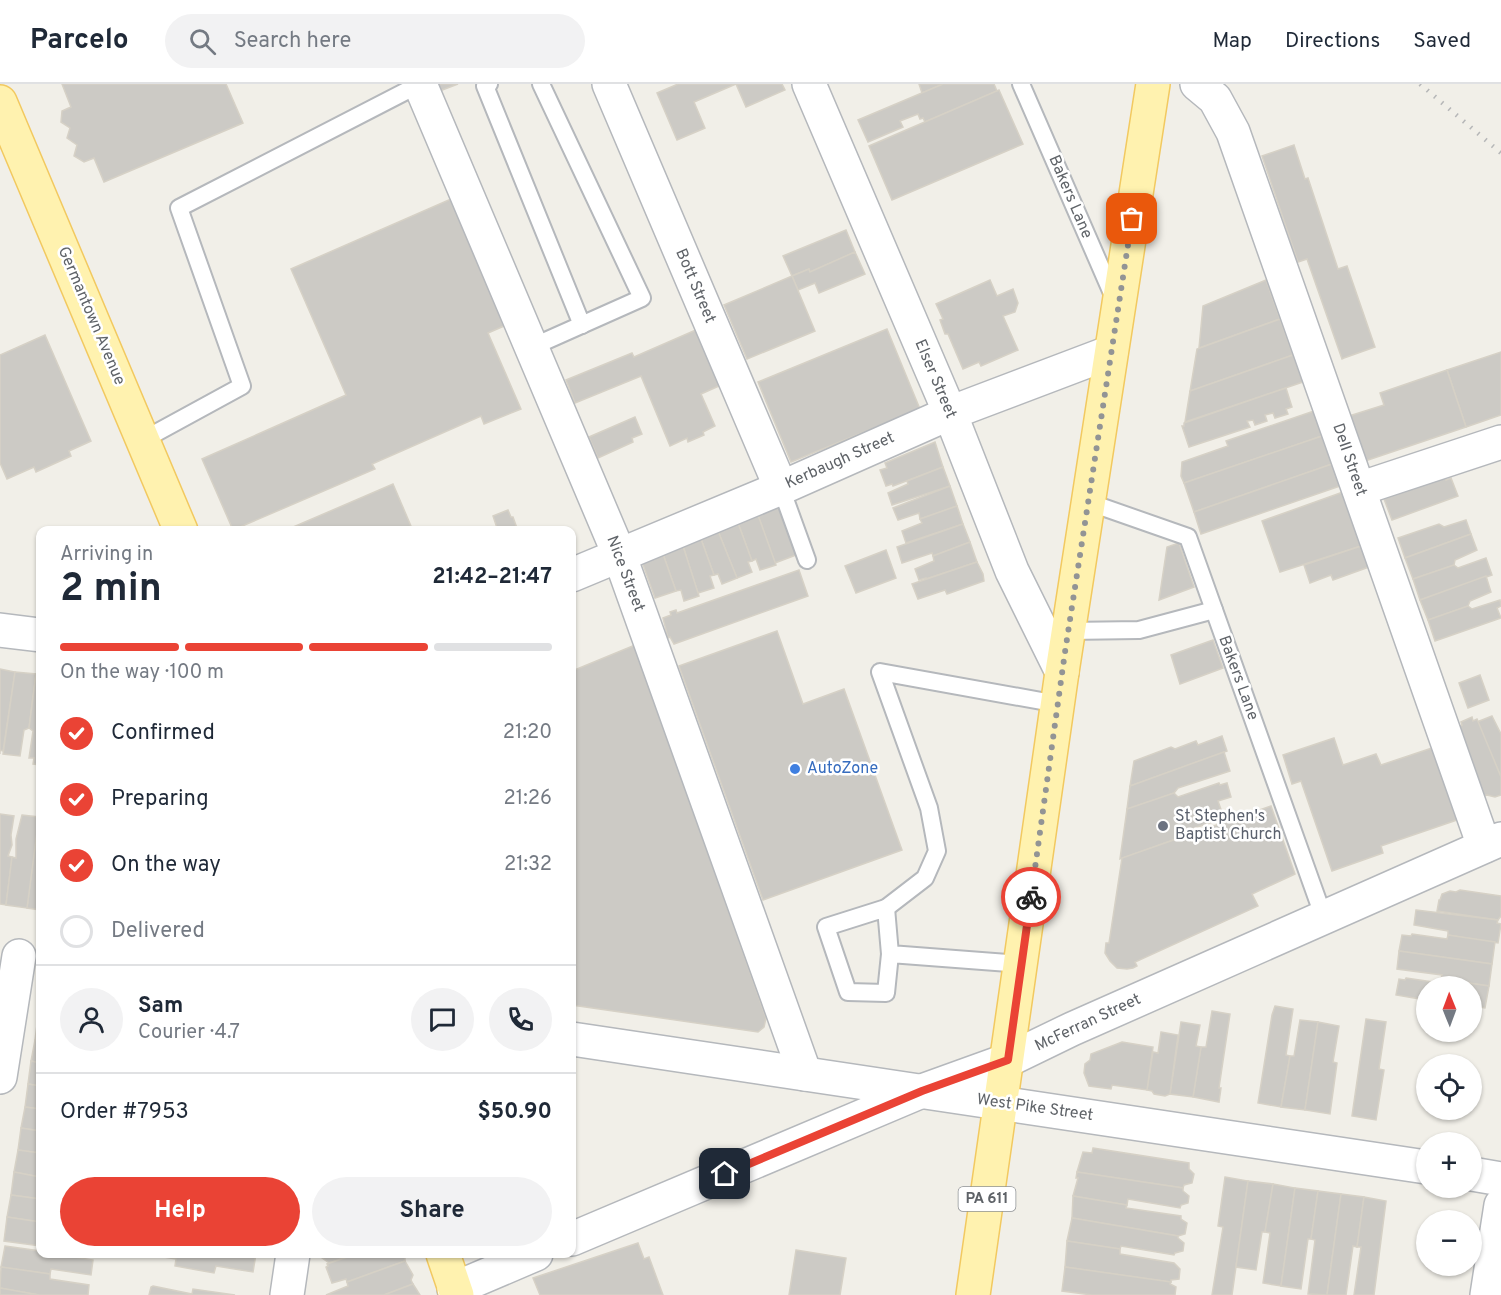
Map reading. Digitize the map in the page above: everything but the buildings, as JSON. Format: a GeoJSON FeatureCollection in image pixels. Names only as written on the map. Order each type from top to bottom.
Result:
{"type":"FeatureCollection","features":[{"type":"Feature","properties":{"kind":"main road","name":"PA 611"},"geometry":{"type":"LineString","coordinates":[[973,1295],[1062,672],[1153,84]]}},
{"type":"Feature","properties":{"kind":"main road","name":"Germantown Avenue"},"geometry":{"type":"LineString","coordinates":[[0,102],[179,526]]}},
{"type":"Feature","properties":{"kind":"main road"},"geometry":{"type":"LineString","coordinates":[[444,1258],[456,1292]]}},
{"type":"Feature","properties":{"kind":"street","name":"Nice Street"},"geometry":{"type":"LineString","coordinates":[[420,84],[619,554],[805,1074]]}},
{"type":"Feature","properties":{"kind":"street","name":"Bott Street"},"geometry":{"type":"LineString","coordinates":[[609,84],[781,488]]}},
{"type":"Feature","properties":{"kind":"street","name":"Elser Street"},"geometry":{"type":"LineString","coordinates":[[809,84],[950,413],[1012,571],[1062,672]]}},
{"type":"Feature","properties":{"kind":"street","name":"Dell Street"},"geometry":{"type":"LineString","coordinates":[[1197,84],[1215,99],[1233,132],[1359,489],[1492,842]]}},
{"type":"Feature","properties":{"kind":"street","name":"Kerbaugh Street"},"geometry":{"type":"LineString","coordinates":[[576,573],[781,488],[950,413],[1111,352]]}},
{"type":"Feature","properties":{"kind":"street"},"geometry":{"type":"LineString","coordinates":[[1359,489],[1501,442]]}},
{"type":"Feature","properties":{"kind":"street"},"geometry":{"type":"LineString","coordinates":[[0,630],[36,635]]}},
{"type":"Feature","properties":{"kind":"street","name":"McFerran Street"},"geometry":{"type":"LineString","coordinates":[[576,1237],[922,1091],[1008,1060],[1072,1029],[1492,842]]}},
{"type":"Feature","properties":{"kind":"street"},"geometry":{"type":"LineString","coordinates":[[0,1077],[20,956]]}},
{"type":"Feature","properties":{"kind":"street","name":"West Pike Street"},"geometry":{"type":"LineString","coordinates":[[576,1040],[1416,1165]]}},
{"type":"Feature","properties":{"kind":"street"},"geometry":{"type":"LineString","coordinates":[[1482,1176],[1501,1179]]}},
{"type":"Feature","properties":{"kind":"street"},"geometry":{"type":"LineString","coordinates":[[1487,1295],[1501,1205]]}},
{"type":"Feature","properties":{"kind":"street"},"geometry":{"type":"LineString","coordinates":[[287,1295],[292,1258]]}},
{"type":"Feature","properties":{"kind":"street"},"geometry":{"type":"LineString","coordinates":[[456,1292],[528,1258]]}},
{"type":"Feature","properties":{"kind":"lane"},"geometry":{"type":"LineString","coordinates":[[143,440],[242,386],[179,208],[420,84]]}},
{"type":"Feature","properties":{"kind":"lane"},"geometry":{"type":"LineString","coordinates":[[489,84],[485,86],[582,325]]}},
{"type":"Feature","properties":{"kind":"lane"},"geometry":{"type":"LineString","coordinates":[[532,348],[642,298],[541,84]]}},
{"type":"Feature","properties":{"kind":"lane","name":"Bakers Lane"},"geometry":{"type":"LineString","coordinates":[[1021,84],[1119,309]]}},
{"type":"Feature","properties":{"kind":"lane"},"geometry":{"type":"LineString","coordinates":[[781,488],[807,560]]}},
{"type":"Feature","properties":{"kind":"lane","name":"Bakers Lane"},"geometry":{"type":"LineString","coordinates":[[1088,502],[1188,537],[1324,918]]}},
{"type":"Feature","properties":{"kind":"lane"},"geometry":{"type":"LineString","coordinates":[[1068,632],[1139,630],[1214,610]]}},
{"type":"Feature","properties":{"kind":"lane"},"geometry":{"type":"LineString","coordinates":[[886,908],[890,954],[886,993],[848,992],[826,927],[886,908],[925,878],[937,851],[929,808],[880,672],[1058,704]]}},
{"type":"Feature","properties":{"kind":"lane"},"geometry":{"type":"LineString","coordinates":[[890,954],[1022,963]]}},
{"type":"Feature","properties":{"kind":"railway"},"geometry":{"type":"LineString","coordinates":[[1420,84],[1501,153]]}},
{"type":"Feature","properties":{"kind":"way so far"},"geometry":{"type":"LineString","coordinates":[[1031,897],[1065,652],[1132,219]]}},
{"type":"Feature","properties":{"kind":"place","name":"AutoZone"},"geometry":{"type":"Point","coordinates":[795,769]}},
{"type":"Feature","properties":{"kind":"place","name":"St Stephen's Baptist Church"},"geometry":{"type":"Point","coordinates":[1163,826]}},
{"type":"Feature","properties":{"kind":"route"},"geometry":{"type":"LineString","coordinates":[[725,1174],[922,1091],[1008,1060],[1031,897]]}}]}
